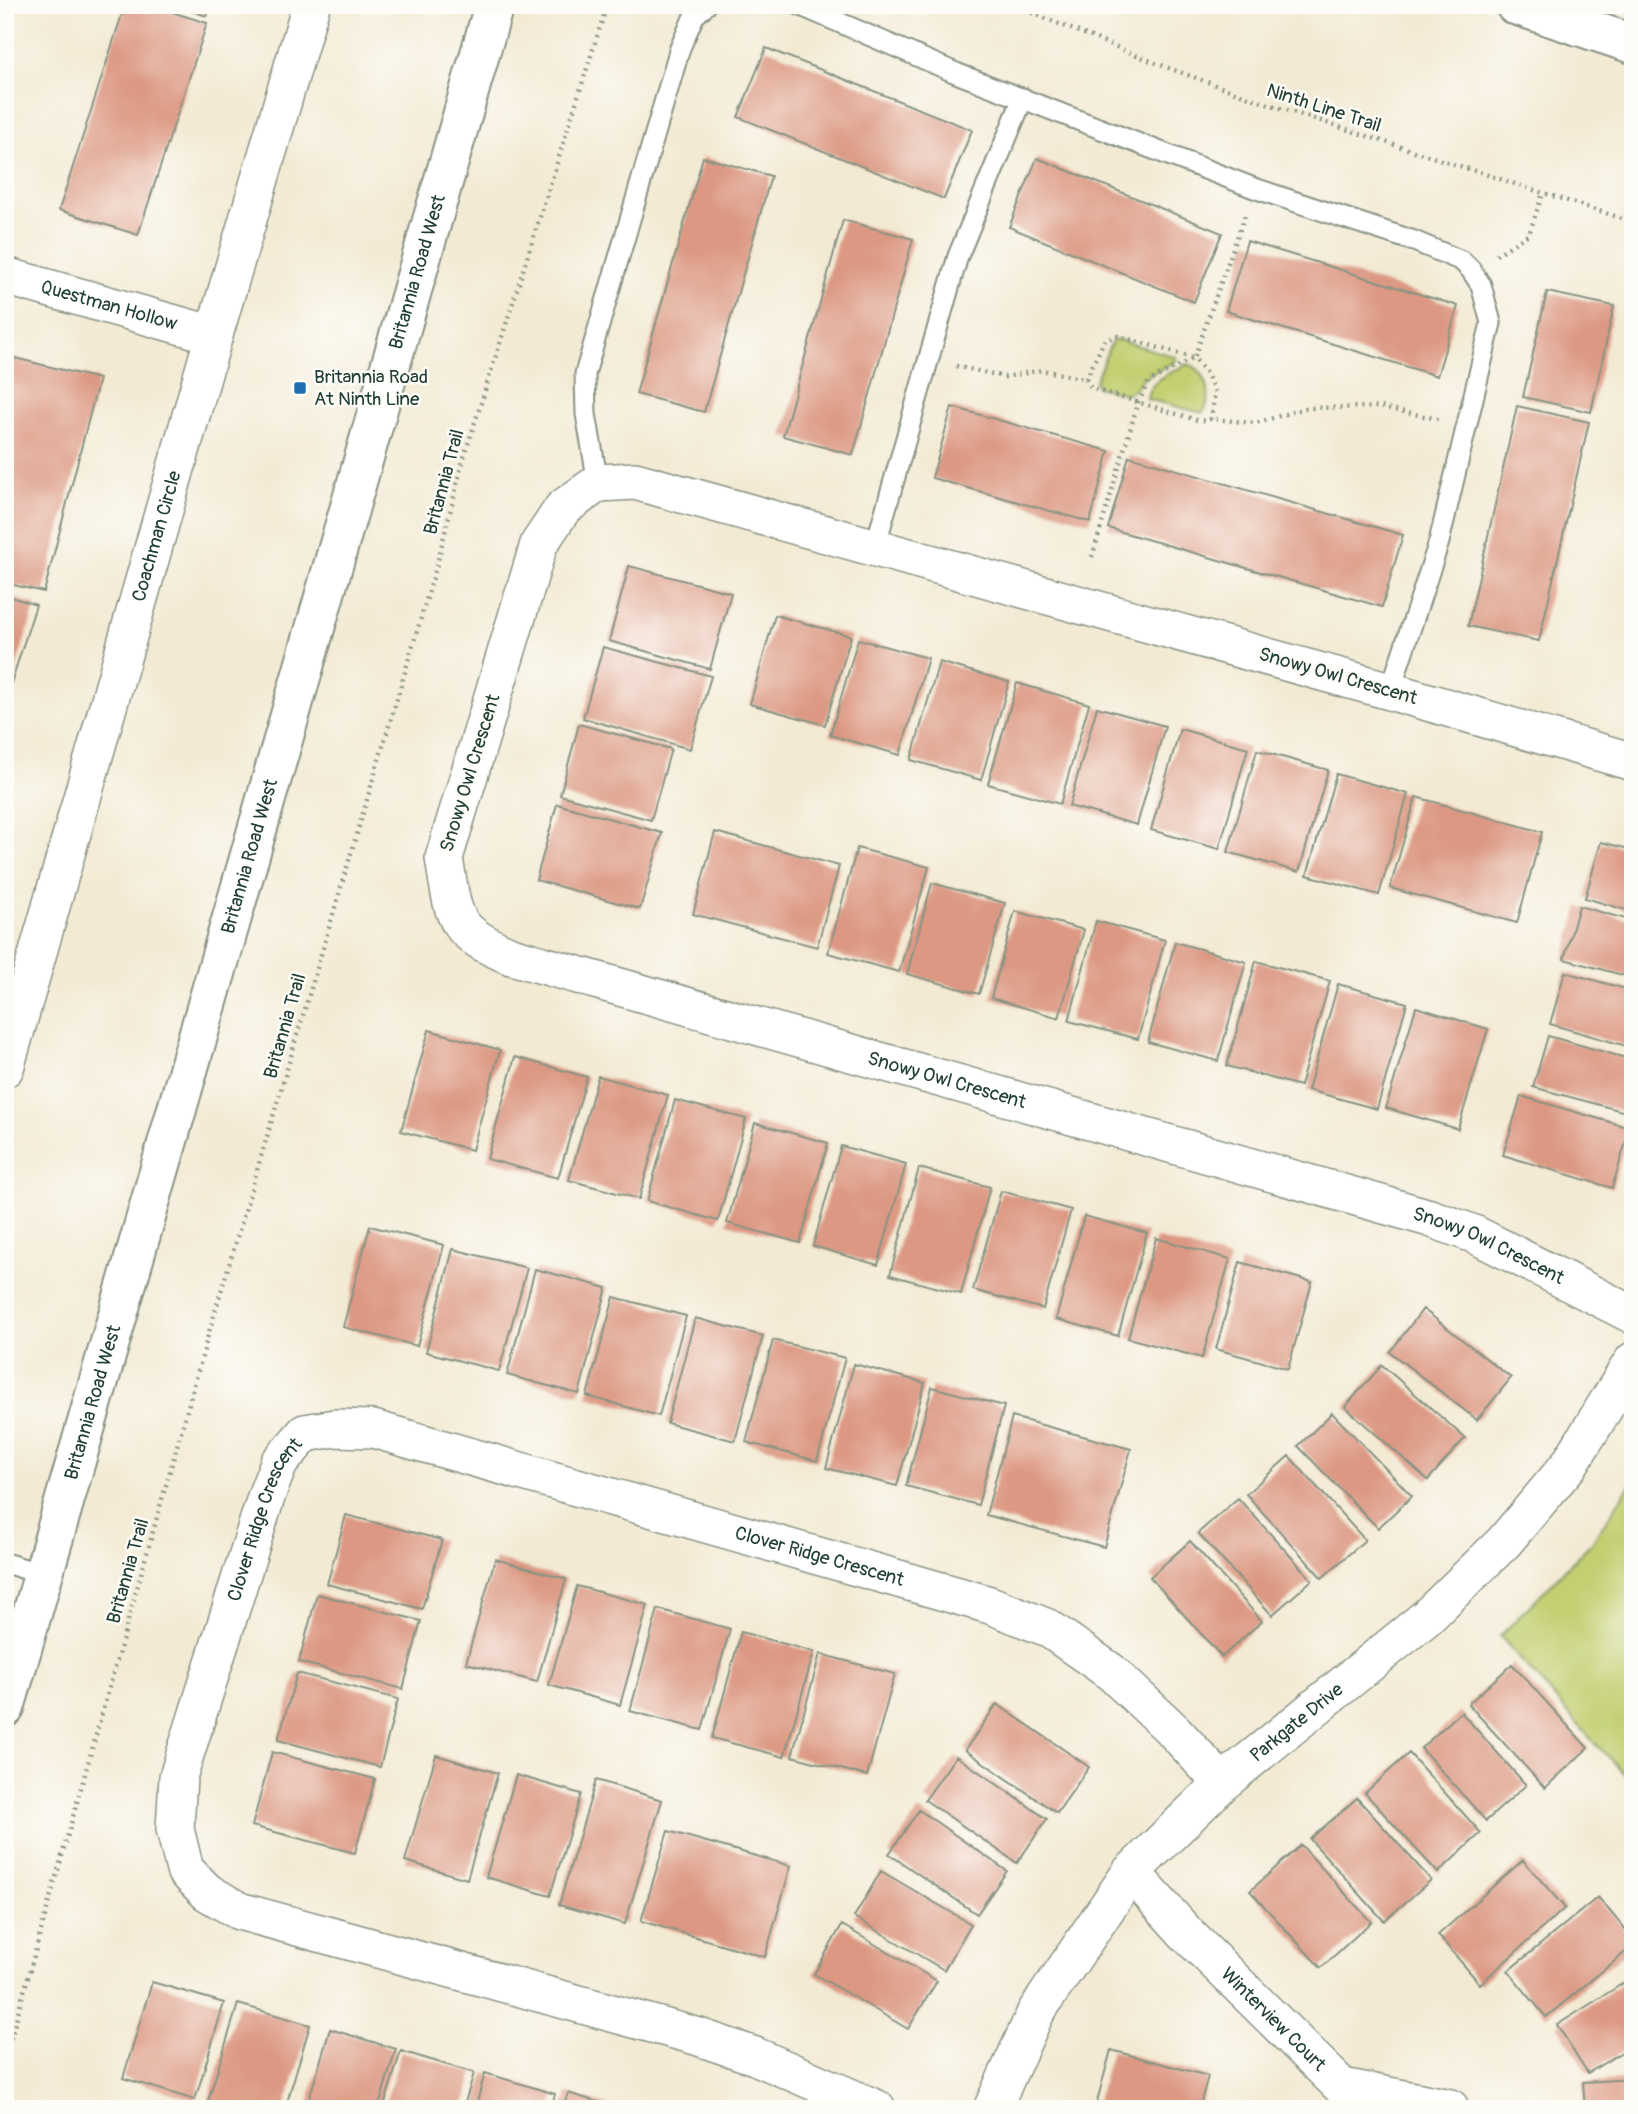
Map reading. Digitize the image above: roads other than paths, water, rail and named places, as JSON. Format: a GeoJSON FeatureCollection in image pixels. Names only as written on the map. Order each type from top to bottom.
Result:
{"type":"FeatureCollection","features":[{"type":"Feature","properties":{"kind":"main road","name":"Britannia Road West"},"geometry":{"type":"LineString","coordinates":[[5,1707],[494,5]]}},
{"type":"Feature","properties":{"kind":"main road"},"geometry":{"type":"LineString","coordinates":[[1515,5],[1633,44]]}},
{"type":"Feature","properties":{"kind":"street","name":"Coachman Circle"},"geometry":{"type":"LineString","coordinates":[[5,1068],[311,5]]}},
{"type":"Feature","properties":{"kind":"street","name":"Questman Hollow"},"geometry":{"type":"LineString","coordinates":[[5,275],[214,335]]}},
{"type":"Feature","properties":{"kind":"street","name":"Snowy Owl Crescent"},"geometry":{"type":"LineString","coordinates":[[1633,762],[1390,691],[635,481],[598,483],[563,508],[539,544],[444,858],[452,905],[461,926],[485,945],[511,956],[1430,1218],[1474,1234],[1633,1315]]}},
{"type":"Feature","properties":{"kind":"street","name":"Parkgate Drive"},"geometry":{"type":"LineString","coordinates":[[992,2109],[1036,2012],[1131,1872],[1222,1783],[1427,1617],[1504,1542],[1569,1465],[1633,1361]]}},
{"type":"Feature","properties":{"kind":"street","name":"Clover Ridge Crescent"},"geometry":{"type":"LineString","coordinates":[[877,2109],[755,2056],[696,2036],[239,1911],[207,1892],[185,1870],[175,1829],[178,1777],[267,1494],[279,1463],[305,1433],[335,1428],[373,1429],[990,1605],[1048,1628],[1111,1672],[1174,1731],[1222,1783]]}},
{"type":"Feature","properties":{"kind":"street","name":"Winterview Court"},"geometry":{"type":"LineString","coordinates":[[1131,1872],[1186,1933],[1342,2087],[1450,2108]]}},
{"type":"Feature","properties":{"kind":"lane"},"geometry":{"type":"LineString","coordinates":[[598,483],[586,414],[585,374],[680,48],[694,16],[706,5]]}},
{"type":"Feature","properties":{"kind":"lane"},"geometry":{"type":"LineString","coordinates":[[799,5],[956,73],[1254,188],[1414,241],[1462,261],[1471,270],[1481,285],[1491,323],[1439,542],[1390,691]]}},
{"type":"Feature","properties":{"kind":"lane"},"geometry":{"type":"LineString","coordinates":[[875,547],[958,256],[1023,98]]}},
{"type":"Feature","properties":{"kind":"lane"},"geometry":{"type":"LineString","coordinates":[[5,1563],[45,1575]]}},
{"type":"Feature","properties":{"kind":"place","name":"Britannia Road At Ninth Line"},"geometry":{"type":"Point","coordinates":[300,388]}}]}
